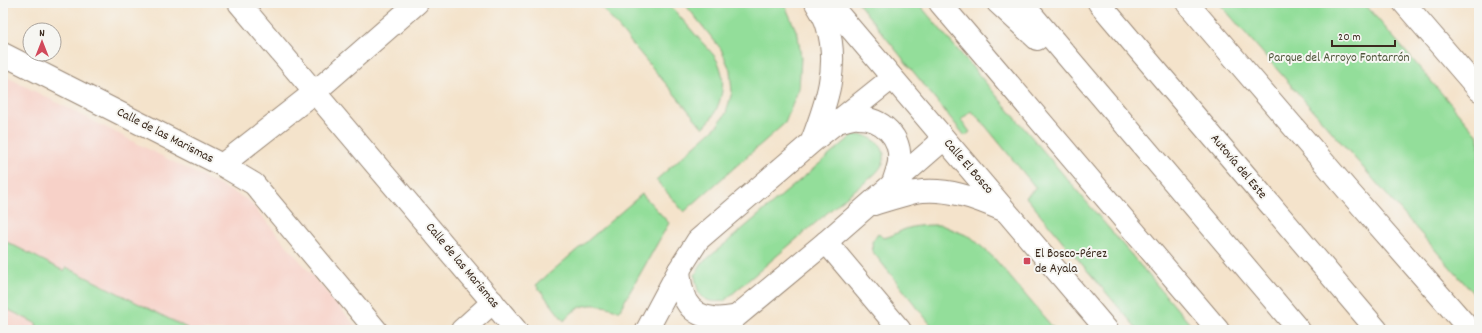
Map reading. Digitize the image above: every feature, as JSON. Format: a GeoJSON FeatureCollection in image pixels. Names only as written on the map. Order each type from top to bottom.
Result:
{"type":"FeatureCollection","features":[{"type":"Feature","properties":{"kind":"main road","name":"Calle de las Marismas"},"geometry":{"type":"LineString","coordinates":[[240,3],[516,330]]}},
{"type":"Feature","properties":{"kind":"main road","name":"Calle de las Marismas"},"geometry":{"type":"LineString","coordinates":[[3,54],[222,165],[314,92],[417,3]]}},
{"type":"Feature","properties":{"kind":"main road"},"geometry":{"type":"LineString","coordinates":[[812,142],[829,92],[832,71],[832,48],[827,24],[816,3]]}},
{"type":"Feature","properties":{"kind":"main road","name":"Calle El Bosco"},"geometry":{"type":"LineString","coordinates":[[829,3],[1107,330]]}},
{"type":"Feature","properties":{"kind":"main road"},"geometry":{"type":"LineString","coordinates":[[940,3],[1218,330]]}},
{"type":"Feature","properties":{"kind":"main road"},"geometry":{"type":"LineString","coordinates":[[998,3],[1102,99]]}},
{"type":"Feature","properties":{"kind":"main road"},"geometry":{"type":"LineString","coordinates":[[1022,3],[1299,330]]}},
{"type":"Feature","properties":{"kind":"main road","name":"Autovía del Este"},"geometry":{"type":"LineString","coordinates":[[1099,3],[1376,330]]}},
{"type":"Feature","properties":{"kind":"main road"},"geometry":{"type":"LineString","coordinates":[[1187,3],[1470,330]]}},
{"type":"Feature","properties":{"kind":"main road"},"geometry":{"type":"LineString","coordinates":[[1404,3],[1479,90]]}},
{"type":"Feature","properties":{"kind":"main road"},"geometry":{"type":"LineString","coordinates":[[647,330],[679,270],[698,240],[812,142],[892,78]]}},
{"type":"Feature","properties":{"kind":"main road"},"geometry":{"type":"LineString","coordinates":[[837,122],[857,118],[875,120],[887,128],[894,136],[898,147],[899,161],[894,183]]}},
{"type":"Feature","properties":{"kind":"main road"},"geometry":{"type":"LineString","coordinates":[[679,270],[680,289],[685,301],[693,311],[727,324],[826,242],[944,139]]}},
{"type":"Feature","properties":{"kind":"main road"},"geometry":{"type":"LineString","coordinates":[[222,165],[254,184],[376,330]]}},
{"type":"Feature","properties":{"kind":"main road"},"geometry":{"type":"LineString","coordinates":[[868,206],[915,192],[933,191],[975,198],[1006,211]]}},
{"type":"Feature","properties":{"kind":"main road"},"geometry":{"type":"LineString","coordinates":[[826,242],[900,330]]}},
{"type":"Feature","properties":{"kind":"main road"},"geometry":{"type":"LineString","coordinates":[[462,330],[493,302]]}},
{"type":"Feature","properties":{"kind":"shaded area"},"geometry":{"type":"Polygon","coordinates":[[[3,75],[248,200],[359,330],[3,330],[3,75]]]}},
{"type":"Feature","properties":{"kind":"green space"},"geometry":{"type":"Polygon","coordinates":[[[598,3],[668,3],[712,53],[720,66],[723,85],[719,104],[715,113],[703,128],[598,3]]]}},
{"type":"Feature","properties":{"kind":"green space"},"geometry":{"type":"Polygon","coordinates":[[[684,3],[784,3],[798,35],[801,58],[799,88],[785,123],[684,212],[656,180],[717,126],[726,113],[732,92],[730,70],[721,49],[684,3]]]}},
{"type":"Feature","properties":{"kind":"green space"},"geometry":{"type":"Polygon","coordinates":[[[858,3],[918,3],[1195,330],[1138,330],[1026,197],[1036,188],[983,123],[971,111],[961,120],[970,132],[965,136],[858,3]]]}},
{"type":"Feature","properties":{"kind":"green space","name":"Parque del Arroyo Fontarrón"},"geometry":{"type":"Polygon","coordinates":[[[1219,3],[1364,3],[1479,137],[1479,300],[1219,3]]]}},
{"type":"Feature","properties":{"kind":"green space"},"geometry":{"type":"Polygon","coordinates":[[[863,135],[876,142],[884,153],[883,163],[877,172],[724,301],[711,301],[702,297],[697,288],[695,275],[701,264],[852,136],[863,135]]]}},
{"type":"Feature","properties":{"kind":"green space"},"geometry":{"type":"Polygon","coordinates":[[[642,194],[669,223],[619,311],[603,306],[589,305],[576,310],[564,321],[536,285],[642,194]]]}},
{"type":"Feature","properties":{"kind":"green space"},"geometry":{"type":"Polygon","coordinates":[[[941,225],[971,237],[994,258],[1055,330],[935,330],[873,252],[872,242],[878,233],[883,238],[912,227],[941,225]]]}},
{"type":"Feature","properties":{"kind":"green space"},"geometry":{"type":"Polygon","coordinates":[[[3,240],[64,271],[66,267],[189,329],[35,330],[37,324],[3,307],[3,240]]]}},
{"type":"Feature","properties":{"kind":"place","name":"El Bosco-Pérez de Ayala"},"geometry":{"type":"Point","coordinates":[1027,261]}}]}
